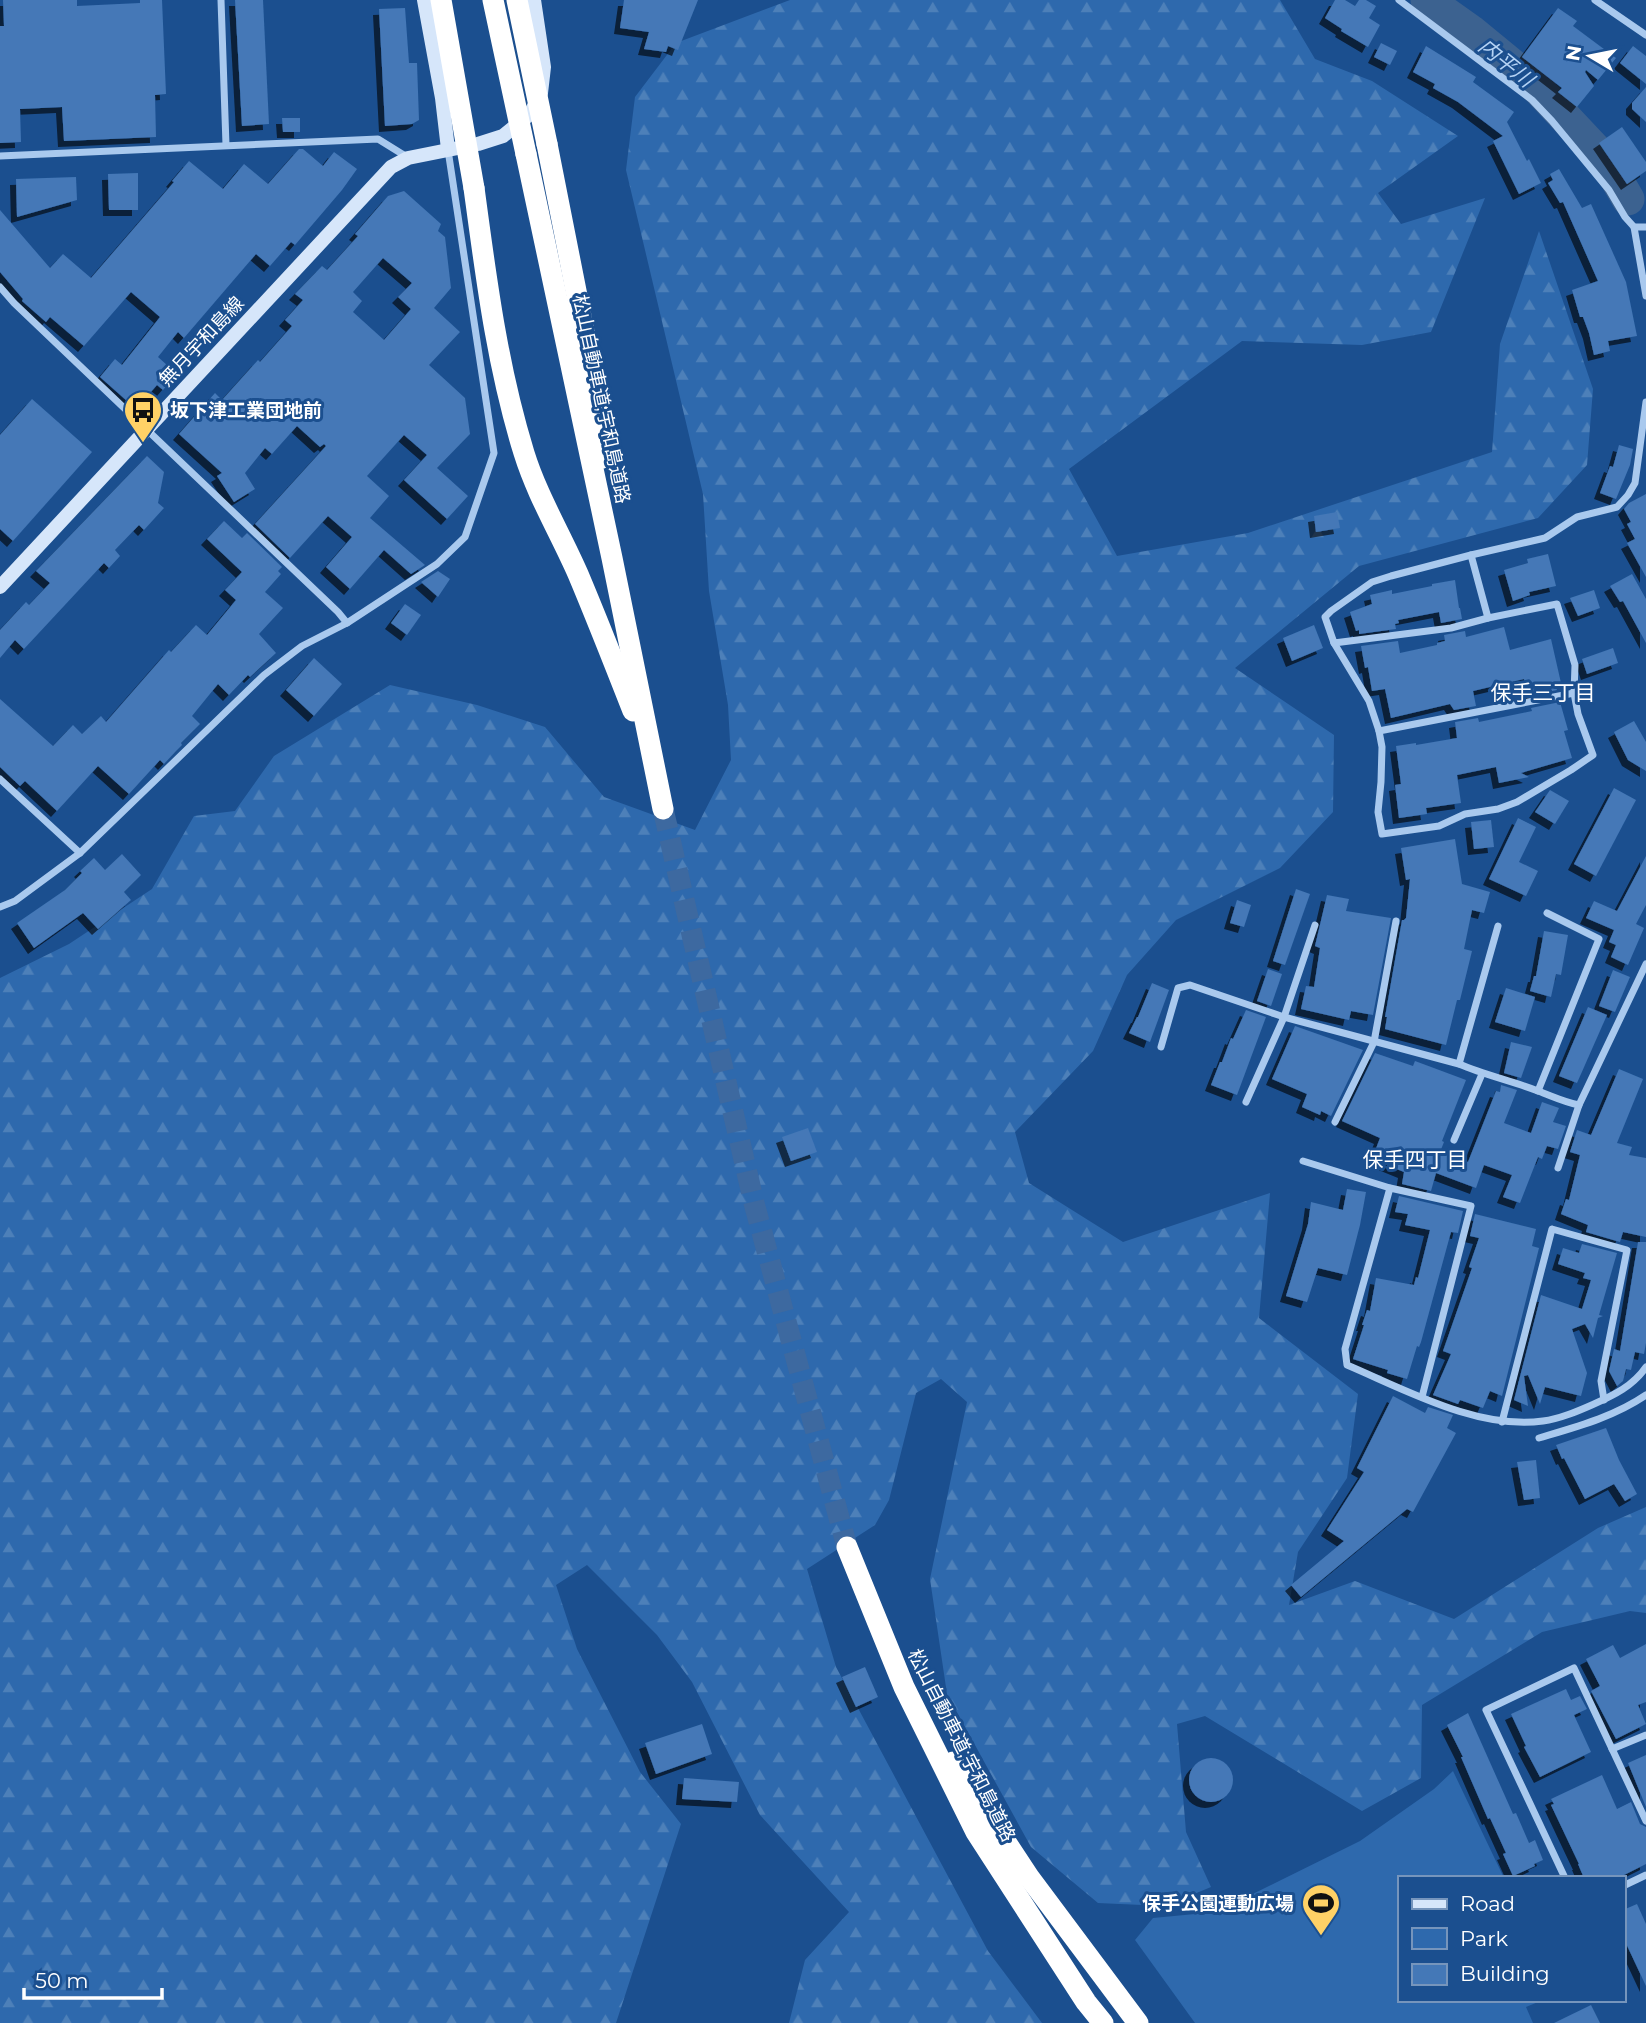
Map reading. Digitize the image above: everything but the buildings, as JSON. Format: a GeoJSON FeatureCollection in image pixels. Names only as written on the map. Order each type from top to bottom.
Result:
{"type":"FeatureCollection","features":[{"type":"Feature","properties":{"kind":"highway"},"geometry":{"type":"LineString","coordinates":[[441,0],[504,383],[524,455],[541,499],[577,572],[655,769]]}},
{"type":"Feature","properties":{"kind":"highway","name":"松山自動車道;宇和島道路"},"geometry":{"type":"LineString","coordinates":[[493,0],[663,809]]}},
{"type":"Feature","properties":{"kind":"highway"},"geometry":{"type":"LineString","coordinates":[[517,0],[596,392],[612,558]]}},
{"type":"Feature","properties":{"kind":"highway","name":"松山自動車道;宇和島道路"},"geometry":{"type":"LineString","coordinates":[[847,1547],[904,1687],[976,1832],[1100,2023]]}},
{"type":"Feature","properties":{"kind":"highway"},"geometry":{"type":"LineString","coordinates":[[904,1687],[1029,1877],[1138,2023]]}},
{"type":"Feature","properties":{"kind":"main road"},"geometry":{"type":"LineString","coordinates":[[424,0],[442,98],[448,149]]}},
{"type":"Feature","properties":{"kind":"main road","name":"無月宇和島線"},"geometry":{"type":"LineString","coordinates":[[0,587],[391,167],[408,158],[478,144],[503,136],[530,114],[541,93],[544,67],[534,0]]}},
{"type":"Feature","properties":{"kind":"street"},"geometry":{"type":"LineString","coordinates":[[220,0],[226,145]]}},
{"type":"Feature","properties":{"kind":"street"},"geometry":{"type":"LineString","coordinates":[[1399,0],[1532,100],[1552,121],[1609,190],[1625,217],[1634,226],[1646,296]]}},
{"type":"Feature","properties":{"kind":"street"},"geometry":{"type":"LineString","coordinates":[[1595,0],[1646,35]]}},
{"type":"Feature","properties":{"kind":"street"},"geometry":{"type":"LineString","coordinates":[[0,156],[378,139],[408,158]]}},
{"type":"Feature","properties":{"kind":"street"},"geometry":{"type":"LineString","coordinates":[[0,907],[15,901],[80,853],[264,675],[302,646],[346,623],[437,564],[465,537],[494,453],[448,149]]}},
{"type":"Feature","properties":{"kind":"street"},"geometry":{"type":"LineString","coordinates":[[1634,226],[1646,228]]}},
{"type":"Feature","properties":{"kind":"street"},"geometry":{"type":"LineString","coordinates":[[0,287],[338,612],[346,623]]}},
{"type":"Feature","properties":{"kind":"street"},"geometry":{"type":"LineString","coordinates":[[1334,643],[1451,628],[1557,604],[1575,665],[1574,693],[1578,714],[1593,755],[1517,802],[1465,814],[1439,826],[1382,834],[1378,811],[1382,747],[1379,732],[1368,701],[1334,643],[1325,617],[1372,582],[1545,538],[1577,517],[1617,507],[1634,483],[1646,402]]}},
{"type":"Feature","properties":{"kind":"street"},"geometry":{"type":"LineString","coordinates":[[1471,555],[1488,618]]}},
{"type":"Feature","properties":{"kind":"street"},"geometry":{"type":"LineString","coordinates":[[1379,732],[1574,693]]}},
{"type":"Feature","properties":{"kind":"street"},"geometry":{"type":"LineString","coordinates":[[0,779],[80,853]]}},
{"type":"Feature","properties":{"kind":"street"},"geometry":{"type":"LineString","coordinates":[[1538,1091],[1600,939],[1547,913]]}},
{"type":"Feature","properties":{"kind":"street"},"geometry":{"type":"LineString","coordinates":[[1335,1122],[1374,1042],[1396,921]]}},
{"type":"Feature","properties":{"kind":"street"},"geometry":{"type":"LineString","coordinates":[[1246,1102],[1284,1017],[1315,925]]}},
{"type":"Feature","properties":{"kind":"street"},"geometry":{"type":"LineString","coordinates":[[1459,1064],[1498,926]]}},
{"type":"Feature","properties":{"kind":"street"},"geometry":{"type":"LineString","coordinates":[[1558,1168],[1579,1105],[1646,964]]}},
{"type":"Feature","properties":{"kind":"street"},"geometry":{"type":"LineString","coordinates":[[1161,1047],[1178,988],[1190,985],[1284,1017],[1459,1064],[1538,1091],[1561,1102],[1579,1105]]}},
{"type":"Feature","properties":{"kind":"street"},"geometry":{"type":"LineString","coordinates":[[1454,1140],[1482,1074]]}},
{"type":"Feature","properties":{"kind":"street"},"geometry":{"type":"LineString","coordinates":[[1303,1161],[1390,1188],[1471,1206],[1422,1397]]}},
{"type":"Feature","properties":{"kind":"street"},"geometry":{"type":"LineString","coordinates":[[1390,1188],[1345,1349],[1347,1365],[1457,1410],[1502,1422],[1543,1421],[1572,1413],[1625,1389],[1646,1367]]}},
{"type":"Feature","properties":{"kind":"street"},"geometry":{"type":"LineString","coordinates":[[1502,1422],[1552,1229],[1628,1250],[1601,1381],[1604,1400]]}},
{"type":"Feature","properties":{"kind":"street"},"geometry":{"type":"LineString","coordinates":[[1539,1438],[1598,1420],[1630,1406],[1646,1395]]}},
{"type":"Feature","properties":{"kind":"street"},"geometry":{"type":"LineString","coordinates":[[1563,1876],[1486,1710],[1574,1668],[1646,1821]]}},
{"type":"Feature","properties":{"kind":"street"},"geometry":{"type":"LineString","coordinates":[[1612,1749],[1646,1735]]}},
{"type":"Feature","properties":{"kind":"street"},"geometry":{"type":"LineString","coordinates":[[1625,1885],[1646,1875]]}},
{"type":"Feature","properties":{"kind":"green space"},"geometry":{"type":"Polygon","coordinates":[[[790,0],[1280,0],[1315,59],[1372,81],[1458,136],[1378,193],[1401,224],[1485,198],[1431,332],[1362,345],[1242,341],[1069,469],[1117,556],[1248,533],[1492,452],[1500,344],[1539,231],[1593,389],[1587,465],[1538,518],[1359,566],[1235,668],[1334,735],[1333,812],[1280,868],[1176,920],[1127,975],[1093,1051],[1015,1132],[1029,1183],[1123,1242],[1270,1193],[1259,1318],[1358,1394],[1347,1478],[1298,1552],[1289,1605],[1355,1581],[1454,1619],[1598,1528],[1646,1507],[1646,1613],[1630,1611],[1542,1632],[1422,1705],[1421,1778],[1362,1811],[1205,1716],[1177,1724],[1186,1832],[1211,1887],[1165,1906],[1098,1903],[1031,1847],[947,1694],[930,1579],[967,1402],[941,1379],[916,1393],[889,1500],[875,1525],[807,1569],[836,1667],[988,1951],[1042,2023],[789,2023],[805,1960],[849,1912],[760,1815],[692,1682],[657,1635],[587,1565],[556,1585],[577,1649],[640,1772],[681,1824],[616,2023],[0,2023],[0,978],[69,944],[152,889],[194,816],[235,811],[274,756],[390,685],[477,705],[545,727],[604,797],[695,830],[731,760],[728,705],[709,591],[703,494],[626,170],[635,97],[676,43],[790,0]]]}},
{"type":"Feature","properties":{"kind":"green space"},"geometry":{"type":"Polygon","coordinates":[[[1453,1771],[1503,1876],[1398,1876],[1398,2002],[1538,2002],[1526,2007],[1533,2023],[1195,2023],[1135,1940],[1153,1918],[1216,1912],[1360,1841],[1434,1789],[1453,1771]]]}},
{"type":"Feature","properties":{"kind":"water"},"geometry":{"type":"Polygon","coordinates":[[[1414,0],[1427,0],[1450,20],[1445,27],[1414,0]]]}},
{"type":"Feature","properties":{"kind":"waterway","name":"内平川"},"geometry":{"type":"LineString","coordinates":[[1427,0],[1472,32],[1528,78],[1606,161],[1628,199]]}},
{"type":"Feature","properties":{"kind":"tunnel"},"geometry":{"type":"LineString","coordinates":[[663,809],[754,1203],[847,1547]]}},
{"type":"Feature","properties":{"kind":"place","name":"坂下津工業団地前"},"geometry":{"type":"Point","coordinates":[143,444]}},
{"type":"Feature","properties":{"kind":"place","name":"保手公園運動広場"},"geometry":{"type":"Point","coordinates":[1321,1937]}},
{"type":"Feature","properties":{"kind":"district","name":"保手三丁目"},"geometry":{"type":"Point","coordinates":[1543,693]}},
{"type":"Feature","properties":{"kind":"district","name":"保手四丁目"},"geometry":{"type":"Point","coordinates":[1415,1160]}}]}
